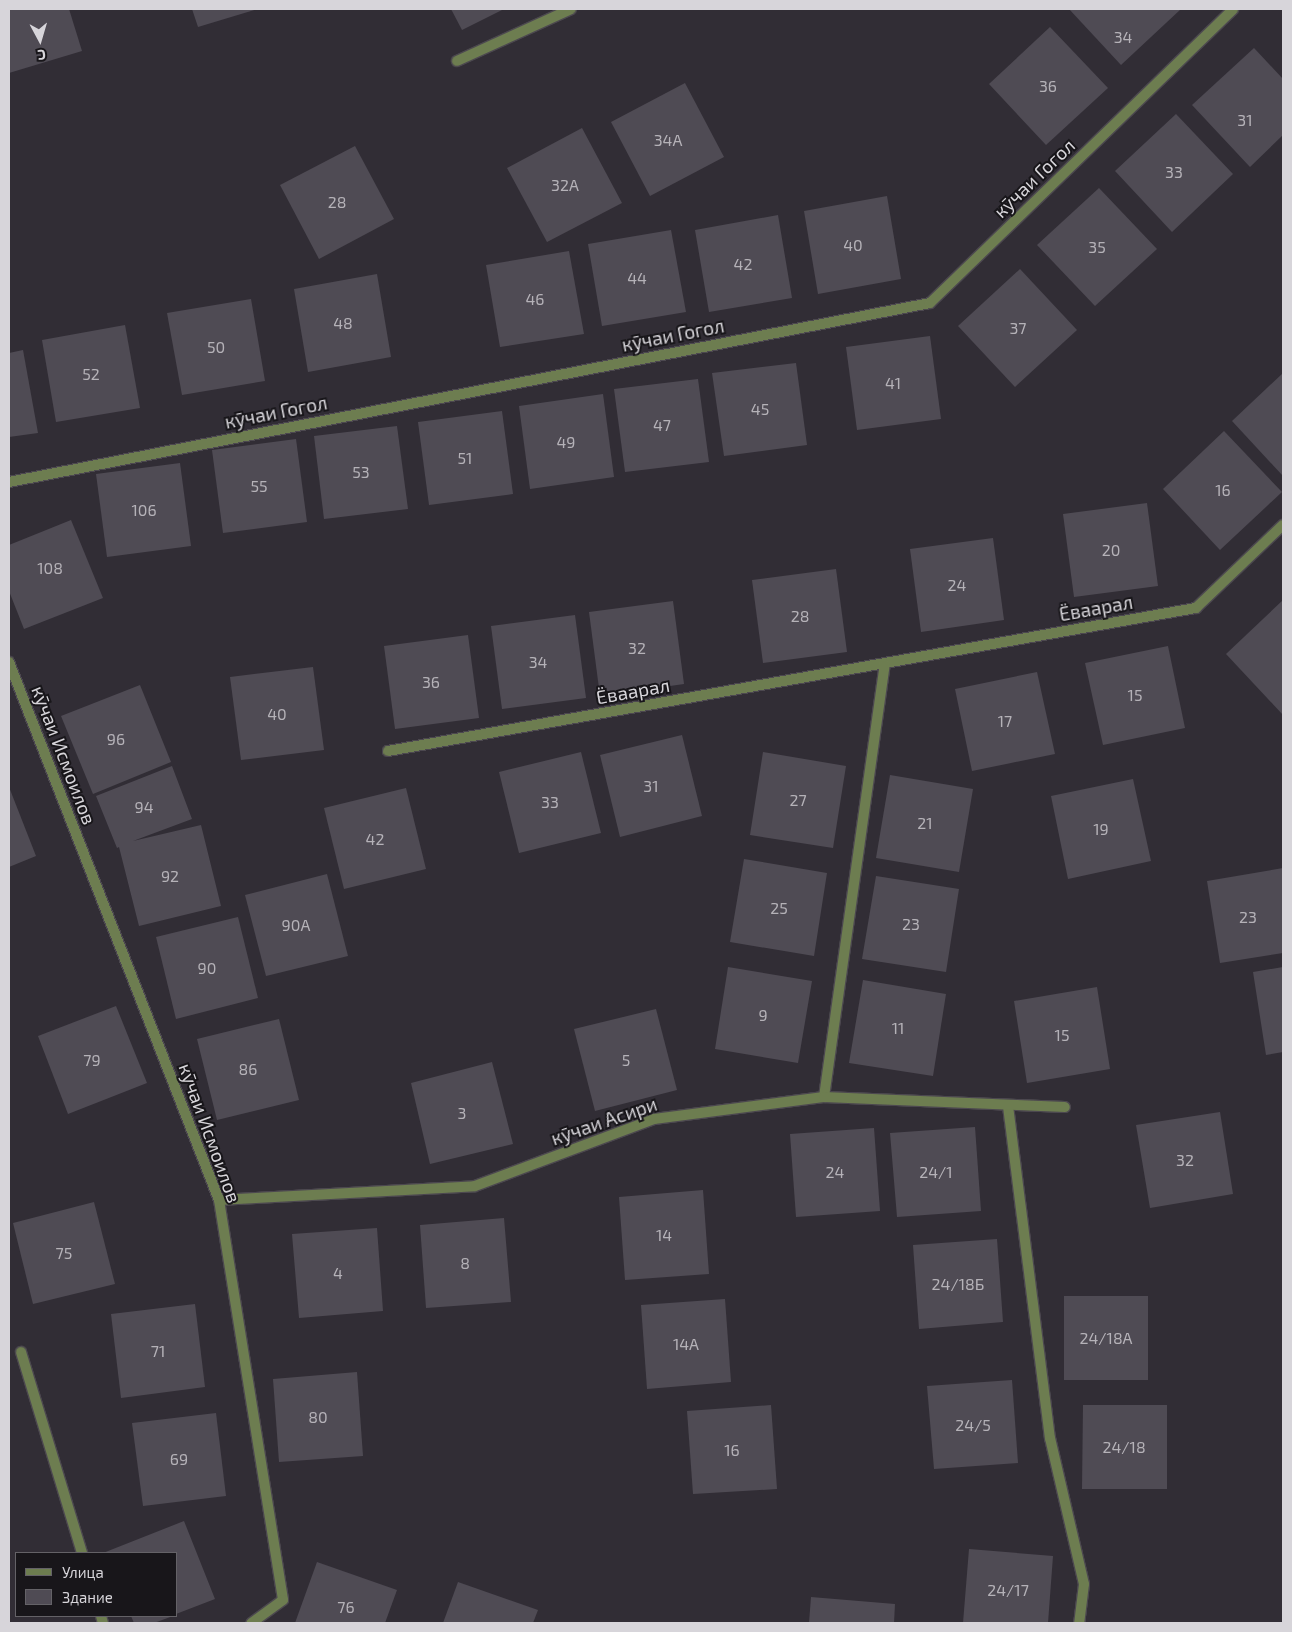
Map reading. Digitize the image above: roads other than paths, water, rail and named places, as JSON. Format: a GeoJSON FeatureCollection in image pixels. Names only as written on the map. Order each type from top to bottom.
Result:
{"type":"FeatureCollection","features":[{"type":"Feature","properties":{"kind":"street"},"geometry":{"type":"LineString","coordinates":[[458,61],[571,9]]}},
{"type":"Feature","properties":{"kind":"street","name":"кӯчаи Гогол"},"geometry":{"type":"LineString","coordinates":[[9,482],[930,303],[1233,9]]}},
{"type":"Feature","properties":{"kind":"street","name":"Ёваарал"},"geometry":{"type":"LineString","coordinates":[[388,751],[1196,608],[1283,525]]}},
{"type":"Feature","properties":{"kind":"street","name":"кӯчаи Исмоилов"},"geometry":{"type":"LineString","coordinates":[[9,662],[219,1200],[283,1600],[250,1623]]}},
{"type":"Feature","properties":{"kind":"street"},"geometry":{"type":"LineString","coordinates":[[824,1097],[885,664]]}},
{"type":"Feature","properties":{"kind":"street","name":"кӯчаи Асири"},"geometry":{"type":"LineString","coordinates":[[219,1200],[475,1186],[654,1118],[824,1097],[1065,1107]]}},
{"type":"Feature","properties":{"kind":"street"},"geometry":{"type":"LineString","coordinates":[[1008,1106],[1050,1438],[1084,1584],[1079,1623]]}},
{"type":"Feature","properties":{"kind":"street"},"geometry":{"type":"LineString","coordinates":[[21,1352],[82,1552]]}}]}
